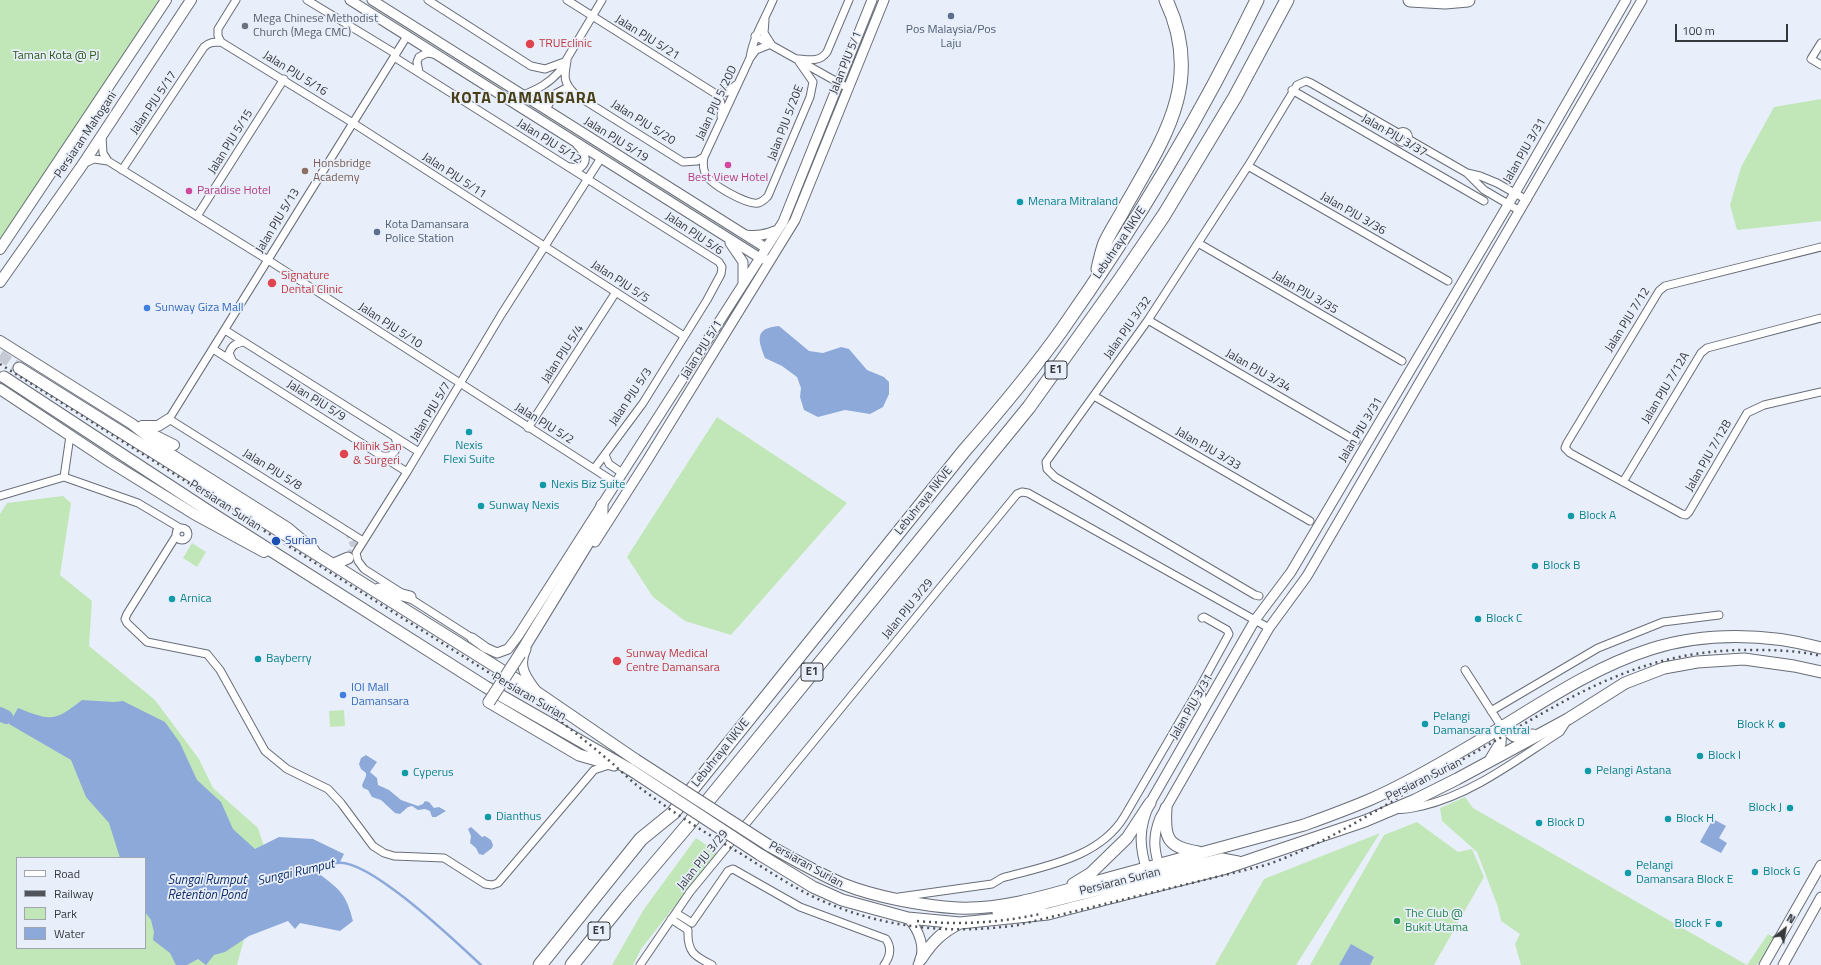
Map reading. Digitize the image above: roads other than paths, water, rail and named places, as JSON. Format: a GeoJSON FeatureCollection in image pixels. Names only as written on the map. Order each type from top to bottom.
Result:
{"type":"FeatureCollection","features":[{"type":"Feature","properties":{"kind":"highway"},"geometry":{"type":"LineString","coordinates":[[1094,282],[1106,242],[1156,152],[1175,111],[1179,94],[1182,58],[1177,29],[1166,0]]}},
{"type":"Feature","properties":{"kind":"highway","name":"Lebuhraya NKVE"},"geometry":{"type":"LineString","coordinates":[[540,965],[641,839],[673,813],[959,457],[1013,394],[1060,331],[1147,202],[1187,134],[1234,48],[1257,0]]}},
{"type":"Feature","properties":{"kind":"highway","name":"Lebuhraya NKVE"},"geometry":{"type":"LineString","coordinates":[[572,965],[626,898],[688,826],[937,518],[1029,407],[1115,287],[1164,214],[1256,61],[1287,0]]}},
{"type":"Feature","properties":{"kind":"highway"},"geometry":{"type":"LineString","coordinates":[[1410,0],[1446,2],[1468,0]]}},
{"type":"Feature","properties":{"kind":"main road","name":"Persiaran Mahogani"},"geometry":{"type":"LineString","coordinates":[[0,249],[166,0]]}},
{"type":"Feature","properties":{"kind":"main road","name":"Persiaran Mahogani"},"geometry":{"type":"LineString","coordinates":[[0,282],[102,136],[191,0]]}},
{"type":"Feature","properties":{"kind":"main road"},"geometry":{"type":"LineString","coordinates":[[0,287],[5,275],[23,250]]}},
{"type":"Feature","properties":{"kind":"main road","name":"Persiaran Surian"},"geometry":{"type":"LineString","coordinates":[[4,343],[132,424],[166,451],[288,528],[306,541],[318,554]]}},
{"type":"Feature","properties":{"kind":"main road","name":"Persiaran Surian"},"geometry":{"type":"LineString","coordinates":[[19,368],[538,693],[636,760],[768,845],[813,870],[844,884],[870,893],[893,898],[957,908],[981,908],[1148,873]]}},
{"type":"Feature","properties":{"kind":"main road","name":"Persiaran Surian"},"geometry":{"type":"LineString","coordinates":[[4,377],[292,564],[486,687],[628,769],[759,854],[813,887],[842,900],[913,918],[960,923],[1048,914],[1223,869],[1321,837],[1395,809],[1488,762],[1568,719],[1626,683],[1664,668],[1681,664],[1722,659],[1744,659],[1787,664],[1821,672]]}},
{"type":"Feature","properties":{"kind":"main road","name":"Persiaran Surian"},"geometry":{"type":"LineString","coordinates":[[0,390],[194,514],[264,552]]}},
{"type":"Feature","properties":{"kind":"main road"},"geometry":{"type":"LineString","coordinates":[[132,424],[153,427],[158,426],[169,419]]}},
{"type":"Feature","properties":{"kind":"main road"},"geometry":{"type":"LineString","coordinates":[[132,424],[174,445]]}},
{"type":"Feature","properties":{"kind":"main road"},"geometry":{"type":"LineString","coordinates":[[602,505],[602,517],[597,528],[539,624],[489,702],[579,756],[628,769]]}},
{"type":"Feature","properties":{"kind":"main road"},"geometry":{"type":"LineString","coordinates":[[264,552],[292,564]]}},
{"type":"Feature","properties":{"kind":"main road"},"geometry":{"type":"LineString","coordinates":[[334,564],[349,556]]}},
{"type":"Feature","properties":{"kind":"main road"},"geometry":{"type":"LineString","coordinates":[[369,586],[410,597]]}},
{"type":"Feature","properties":{"kind":"main road","name":"Persiaran Surian"},"geometry":{"type":"LineString","coordinates":[[1160,870],[1202,853],[1304,825],[1370,800],[1471,746],[1501,726],[1577,682],[1659,646],[1721,637],[1779,640],[1821,648]]}},
{"type":"Feature","properties":{"kind":"main road"},"geometry":{"type":"LineString","coordinates":[[1501,726],[1514,736],[1524,736],[1542,732]]}},
{"type":"Feature","properties":{"kind":"main road"},"geometry":{"type":"LineString","coordinates":[[1488,762],[1500,744],[1501,726]]}},
{"type":"Feature","properties":{"kind":"main road"},"geometry":{"type":"LineString","coordinates":[[1062,891],[1091,873],[1112,853],[1127,838],[1150,803]]}},
{"type":"Feature","properties":{"kind":"main road"},"geometry":{"type":"LineString","coordinates":[[1166,808],[1165,826],[1167,835],[1172,844],[1182,850],[1202,853]]}},
{"type":"Feature","properties":{"kind":"main road"},"geometry":{"type":"LineString","coordinates":[[913,918],[936,914],[983,915],[1017,910],[1160,870],[1222,860],[1241,862]]}},
{"type":"Feature","properties":{"kind":"main road"},"geometry":{"type":"LineString","coordinates":[[919,962],[936,938],[960,923]]}},
{"type":"Feature","properties":{"kind":"street"},"geometry":{"type":"LineString","coordinates":[[221,42],[218,36],[218,29],[236,0]]}},
{"type":"Feature","properties":{"kind":"street","name":"Jalan PJU 5/12"},"geometry":{"type":"LineString","coordinates":[[308,0],[587,179]]}},
{"type":"Feature","properties":{"kind":"street","name":"Jalan PJU 5/19"},"geometry":{"type":"LineString","coordinates":[[350,0],[760,258]]}},
{"type":"Feature","properties":{"kind":"street","name":"Jalan PJU 5/19"},"geometry":{"type":"LineString","coordinates":[[372,0],[766,248]]}},
{"type":"Feature","properties":{"kind":"street"},"geometry":{"type":"LineString","coordinates":[[428,0],[531,66],[545,69],[566,60]]}},
{"type":"Feature","properties":{"kind":"street","name":"Jalan PJU 5/21"},"geometry":{"type":"LineString","coordinates":[[567,0],[716,94]]}},
{"type":"Feature","properties":{"kind":"street"},"geometry":{"type":"LineString","coordinates":[[523,95],[539,89],[550,82],[566,60],[602,0]]}},
{"type":"Feature","properties":{"kind":"street","name":"Jalan PJU 5/20D"},"geometry":{"type":"LineString","coordinates":[[750,58],[755,36],[765,20],[773,0]]}},
{"type":"Feature","properties":{"kind":"street"},"geometry":{"type":"LineString","coordinates":[[797,59],[813,60],[823,58],[849,0]]}},
{"type":"Feature","properties":{"kind":"street","name":"Jalan PJU 5/1"},"geometry":{"type":"LineString","coordinates":[[512,644],[616,484],[789,211],[872,0]]}},
{"type":"Feature","properties":{"kind":"street","name":"Jalan PJU 5/1"},"geometry":{"type":"LineString","coordinates":[[523,654],[633,484],[772,259],[799,211],[884,0]]}},
{"type":"Feature","properties":{"kind":"street","name":"Jalan PJU 3/31"},"geometry":{"type":"LineString","coordinates":[[1148,873],[1142,852],[1140,837],[1142,824],[1150,803],[1255,620],[1291,572],[1515,193],[1626,0]]}},
{"type":"Feature","properties":{"kind":"street"},"geometry":{"type":"LineString","coordinates":[[1160,870],[1154,847],[1154,838],[1156,828],[1166,808],[1269,628],[1307,576],[1642,0]]}},
{"type":"Feature","properties":{"kind":"street","name":"Jalan PJU 5/20D"},"geometry":{"type":"LineString","coordinates":[[704,157],[721,123],[736,85],[750,58],[756,50],[770,44],[764,33],[765,20]]}},
{"type":"Feature","properties":{"kind":"street","name":"Jalan PJU 5/13"},"geometry":{"type":"LineString","coordinates":[[169,419],[408,36]]}},
{"type":"Feature","properties":{"kind":"street"},"geometry":{"type":"LineString","coordinates":[[755,36],[848,88]]}},
{"type":"Feature","properties":{"kind":"street","name":"Jalan PJU 5/17"},"geometry":{"type":"LineString","coordinates":[[122,170],[204,47],[208,43],[221,42]]}},
{"type":"Feature","properties":{"kind":"street","name":"Jalan PJU 5/16"},"geometry":{"type":"LineString","coordinates":[[221,42],[284,79],[353,123]]}},
{"type":"Feature","properties":{"kind":"street"},"geometry":{"type":"LineString","coordinates":[[1821,43],[1812,59],[1821,65]]}},
{"type":"Feature","properties":{"kind":"street"},"geometry":{"type":"LineString","coordinates":[[419,72],[417,62],[419,57],[427,53],[436,54]]}},
{"type":"Feature","properties":{"kind":"street","name":"Jalan PJU 5/20E"},"geometry":{"type":"LineString","coordinates":[[704,157],[705,173],[710,181],[746,202],[752,203],[764,201],[768,196],[813,88],[813,82],[797,59]]}},
{"type":"Feature","properties":{"kind":"street"},"geometry":{"type":"LineString","coordinates":[[546,109],[555,94],[568,87],[564,77],[566,60]]}},
{"type":"Feature","properties":{"kind":"street","name":"Jalan PJU 5/15"},"geometry":{"type":"LineString","coordinates":[[197,216],[284,79]]}},
{"type":"Feature","properties":{"kind":"street"},"geometry":{"type":"LineString","coordinates":[[1292,90],[1302,82],[1311,83],[1398,134],[1401,131],[1407,132],[1408,139],[1467,173],[1484,190],[1520,211]]}},
{"type":"Feature","properties":{"kind":"street"},"geometry":{"type":"LineString","coordinates":[[721,123],[722,107],[720,99],[716,94],[727,92],[736,85]]}},
{"type":"Feature","properties":{"kind":"street","name":"Jalan PJU 5/20"},"geometry":{"type":"LineString","coordinates":[[568,87],[576,95],[683,162],[697,161],[704,157]]}},
{"type":"Feature","properties":{"kind":"street","name":"Jalan PJU 3/32"},"geometry":{"type":"LineString","coordinates":[[1259,596],[1051,473],[1047,469],[1046,462],[1148,320],[1248,166],[1292,90]]}},
{"type":"Feature","properties":{"kind":"street","name":"Jalan PJU 3/37"},"geometry":{"type":"LineString","coordinates":[[1292,90],[1484,201]]}},
{"type":"Feature","properties":{"kind":"street","name":"Jalan PJU 5/11"},"geometry":{"type":"LineString","coordinates":[[353,123],[545,247]]}},
{"type":"Feature","properties":{"kind":"street"},"geometry":{"type":"LineString","coordinates":[[102,136],[103,153],[108,161]]}},
{"type":"Feature","properties":{"kind":"street"},"geometry":{"type":"LineString","coordinates":[[566,166],[580,168],[586,160],[584,154],[575,142]]}},
{"type":"Feature","properties":{"kind":"street","name":"Jalan PJU 5/7"},"geometry":{"type":"LineString","coordinates":[[472,638],[364,569],[358,561],[356,553],[601,158]]}},
{"type":"Feature","properties":{"kind":"street"},"geometry":{"type":"LineString","coordinates":[[83,164],[94,159],[108,161]]}},
{"type":"Feature","properties":{"kind":"street","name":"Jalan PJU 5/10"},"geometry":{"type":"LineString","coordinates":[[108,161],[268,260],[460,384]]}},
{"type":"Feature","properties":{"kind":"street","name":"Jalan PJU 3/36"},"geometry":{"type":"LineString","coordinates":[[1248,166],[1448,281]]}},
{"type":"Feature","properties":{"kind":"street"},"geometry":{"type":"LineString","coordinates":[[1467,173],[1480,176],[1527,200]]}},
{"type":"Feature","properties":{"kind":"street","name":"Jalan PJU 5/6"},"geometry":{"type":"LineString","coordinates":[[587,179],[719,262],[722,267],[721,274],[707,300],[684,336]]}},
{"type":"Feature","properties":{"kind":"street"},"geometry":{"type":"LineString","coordinates":[[745,235],[755,236],[778,230]]}},
{"type":"Feature","properties":{"kind":"street"},"geometry":{"type":"LineString","coordinates":[[725,236],[743,262],[743,285]]}},
{"type":"Feature","properties":{"kind":"street","name":"Jalan PJU 3/35"},"geometry":{"type":"LineString","coordinates":[[1198,243],[1402,361]]}},
{"type":"Feature","properties":{"kind":"street","name":"Jalan PJU 5/5"},"geometry":{"type":"LineString","coordinates":[[545,247],[684,336]]}},
{"type":"Feature","properties":{"kind":"street","name":"Jalan PJU 7/12"},"geometry":{"type":"LineString","coordinates":[[1623,482],[1570,453],[1566,448],[1567,443],[1659,291],[1665,286],[1821,247]]}},
{"type":"Feature","properties":{"kind":"street"},"geometry":{"type":"LineString","coordinates":[[766,248],[772,259]]}},
{"type":"Feature","properties":{"kind":"street"},"geometry":{"type":"LineString","coordinates":[[760,258],[772,259]]}},
{"type":"Feature","properties":{"kind":"street","name":"Jalan PJU 5/4"},"geometry":{"type":"LineString","coordinates":[[528,428],[616,292]]}},
{"type":"Feature","properties":{"kind":"street","name":"Jalan PJU 7/12A"},"geometry":{"type":"LineString","coordinates":[[1623,482],[1701,353],[1707,348],[1821,318]]}},
{"type":"Feature","properties":{"kind":"street","name":"Jalan PJU 3/34"},"geometry":{"type":"LineString","coordinates":[[1148,320],[1356,441]]}},
{"type":"Feature","properties":{"kind":"street","name":"Jalan PJU 5/9"},"geometry":{"type":"LineString","coordinates":[[225,330],[419,452]]}},
{"type":"Feature","properties":{"kind":"street","name":"Jalan PJU 5/3"},"geometry":{"type":"LineString","coordinates":[[594,470],[643,403],[684,336]]}},
{"type":"Feature","properties":{"kind":"street"},"geometry":{"type":"LineString","coordinates":[[233,361],[229,353],[231,347],[235,344],[243,342]]}},
{"type":"Feature","properties":{"kind":"street","name":"Jalan PJU 5/9"},"geometry":{"type":"LineString","coordinates":[[213,349],[407,472]]}},
{"type":"Feature","properties":{"kind":"street","name":"Jalan PJU 5/2"},"geometry":{"type":"LineString","coordinates":[[460,384],[616,484]]}},
{"type":"Feature","properties":{"kind":"street","name":"Jalan PJU 7/12B"},"geometry":{"type":"LineString","coordinates":[[1623,482],[1686,515],[1747,413],[1764,406],[1821,392]]}},
{"type":"Feature","properties":{"kind":"street","name":"Jalan PJU 3/33"},"geometry":{"type":"LineString","coordinates":[[1094,396],[1310,521]]}},
{"type":"Feature","properties":{"kind":"street","name":"Jalan PJU 5/8"},"geometry":{"type":"LineString","coordinates":[[169,419],[364,541]]}},
{"type":"Feature","properties":{"kind":"street"},"geometry":{"type":"LineString","coordinates":[[64,477],[70,436]]}},
{"type":"Feature","properties":{"kind":"street"},"geometry":{"type":"LineString","coordinates":[[381,456],[390,456],[395,452],[397,445],[395,437]]}},
{"type":"Feature","properties":{"kind":"street"},"geometry":{"type":"LineString","coordinates":[[605,455],[609,464],[622,473]]}},
{"type":"Feature","properties":{"kind":"street"},"geometry":{"type":"LineString","coordinates":[[0,496],[64,477],[138,504],[180,528],[186,529],[188,536],[186,539],[182,540],[176,536]]}},
{"type":"Feature","properties":{"kind":"street","name":"Jalan PJU 3/29"},"geometry":{"type":"LineString","coordinates":[[640,965],[690,892],[1017,494],[1022,492],[1028,493],[1269,628]]}},
{"type":"Feature","properties":{"kind":"street"},"geometry":{"type":"LineString","coordinates":[[180,528],[127,614],[125,619],[127,623],[147,642],[207,654],[220,670],[265,751],[287,769],[328,789],[341,803],[373,846],[384,854],[394,856],[440,857],[486,884],[492,885],[498,883],[594,770],[609,764]]}},
{"type":"Feature","properties":{"kind":"street"},"geometry":{"type":"LineString","coordinates":[[1491,711],[1598,648],[1663,622],[1719,615]]}},
{"type":"Feature","properties":{"kind":"street"},"geometry":{"type":"LineString","coordinates":[[893,898],[992,884],[1002,878],[1070,859],[1113,833],[1124,817],[1201,685],[1229,634],[1227,630],[1204,617],[1202,618]]}},
{"type":"Feature","properties":{"kind":"street"},"geometry":{"type":"LineString","coordinates":[[472,638],[486,648],[497,653],[508,649],[512,644]]}},
{"type":"Feature","properties":{"kind":"street"},"geometry":{"type":"LineString","coordinates":[[512,644],[510,650],[513,657],[519,658],[523,654]]}},
{"type":"Feature","properties":{"kind":"street"},"geometry":{"type":"LineString","coordinates":[[523,654],[522,669],[538,693]]}},
{"type":"Feature","properties":{"kind":"street"},"geometry":{"type":"LineString","coordinates":[[1465,670],[1501,726]]}},
{"type":"Feature","properties":{"kind":"street"},"geometry":{"type":"LineString","coordinates":[[1201,685],[1202,699],[1206,706]]}},
{"type":"Feature","properties":{"kind":"street"},"geometry":{"type":"LineString","coordinates":[[1395,809],[1404,811],[1432,804],[1466,791],[1560,732],[1568,719]]}},
{"type":"Feature","properties":{"kind":"street"},"geometry":{"type":"LineString","coordinates":[[1764,965],[1821,865]]}},
{"type":"Feature","properties":{"kind":"street"},"geometry":{"type":"LineString","coordinates":[[676,913],[692,923],[728,871],[733,869],[800,907],[886,939],[889,944],[889,958],[884,965]]}},
{"type":"Feature","properties":{"kind":"street"},"geometry":{"type":"LineString","coordinates":[[1782,965],[1821,896]]}},
{"type":"Feature","properties":{"kind":"street"},"geometry":{"type":"LineString","coordinates":[[913,918],[921,938],[919,962]]}},
{"type":"Feature","properties":{"kind":"street"},"geometry":{"type":"LineString","coordinates":[[671,919],[688,930],[687,942],[693,953],[697,957],[712,965]]}},
{"type":"Feature","properties":{"kind":"water"},"geometry":{"type":"Polygon","coordinates":[[[779,326],[809,351],[823,353],[841,347],[849,349],[867,370],[884,377],[889,382],[889,394],[883,407],[870,414],[845,410],[818,417],[804,410],[800,397],[801,388],[797,377],[782,366],[765,358],[761,346],[760,336],[762,332],[765,329],[779,326]]]}},
{"type":"Feature","properties":{"kind":"water","name":"Sungai Rumput Retention Pond"},"geometry":{"type":"Polygon","coordinates":[[[82,700],[114,702],[123,701],[165,722],[180,743],[197,780],[221,802],[233,829],[255,849],[279,837],[313,839],[344,854],[340,862],[318,873],[337,888],[345,898],[353,921],[340,931],[300,923],[295,929],[288,921],[249,936],[225,952],[214,955],[206,965],[198,959],[187,965],[176,965],[170,953],[153,940],[154,932],[151,920],[146,913],[146,857],[120,857],[109,823],[86,797],[71,760],[9,724],[18,708],[45,717],[52,717],[58,716],[82,700]]]}},
{"type":"Feature","properties":{"kind":"water"},"geometry":{"type":"Polygon","coordinates":[[[366,755],[377,762],[370,772],[377,778],[378,785],[389,790],[401,800],[418,806],[423,804],[425,801],[429,802],[434,808],[439,807],[446,811],[436,817],[432,817],[430,811],[425,809],[418,810],[412,806],[408,807],[400,814],[395,813],[381,800],[372,797],[368,790],[363,788],[362,785],[366,773],[361,769],[359,764],[361,758],[366,755]]]}},
{"type":"Feature","properties":{"kind":"water"},"geometry":{"type":"Polygon","coordinates":[[[1713,819],[1726,826],[1719,838],[1727,843],[1721,853],[1700,842],[1713,819]]]}},
{"type":"Feature","properties":{"kind":"water"},"geometry":{"type":"Polygon","coordinates":[[[471,827],[482,837],[485,836],[491,840],[493,845],[492,848],[483,855],[479,854],[476,848],[470,843],[471,836],[468,829],[471,827]]]}},
{"type":"Feature","properties":{"kind":"water"},"geometry":{"type":"Polygon","coordinates":[[[1351,944],[1374,957],[1370,965],[1339,965],[1351,944]]]}},
{"type":"Feature","properties":{"kind":"waterway","name":"Sungai Rumput"},"geometry":{"type":"LineString","coordinates":[[0,714],[6,717]]}},
{"type":"Feature","properties":{"kind":"waterway","name":"Sungai Rumput"},"geometry":{"type":"LineString","coordinates":[[337,863],[351,865],[369,873],[390,887],[433,921],[481,965]]}},
{"type":"Feature","properties":{"kind":"tunnel"},"geometry":{"type":"LineString","coordinates":[[0,355],[19,368]]}},
{"type":"Feature","properties":{"kind":"tunnel"},"geometry":{"type":"LineString","coordinates":[[348,531],[354,546],[351,553]]}},
{"type":"Feature","properties":{"kind":"railway"},"geometry":{"type":"LineString","coordinates":[[0,364],[534,701],[583,739],[651,796],[716,839],[818,899],[842,909],[891,923],[941,929],[992,928],[1018,925],[1266,865],[1297,853],[1342,830],[1563,702],[1623,674],[1654,663],[1720,651],[1781,651],[1821,656]]}},
{"type":"Feature","properties":{"kind":"railway"},"geometry":{"type":"LineString","coordinates":[[917,921],[948,923],[979,922],[1040,914]]}},
{"type":"Feature","properties":{"kind":"place","name":"Pos Malaysia/Pos Laju"},"geometry":{"type":"Point","coordinates":[951,16]}},
{"type":"Feature","properties":{"kind":"place","name":"Mega Chinese Methodist Church (Mega CMC)"},"geometry":{"type":"Point","coordinates":[245,26]}},
{"type":"Feature","properties":{"kind":"place","name":"TRUEclinic"},"geometry":{"type":"Point","coordinates":[530,44]}},
{"type":"Feature","properties":{"kind":"place","name":"Best View Hotel"},"geometry":{"type":"Point","coordinates":[728,165]}},
{"type":"Feature","properties":{"kind":"place","name":"Honsbridge Academy"},"geometry":{"type":"Point","coordinates":[305,171]}},
{"type":"Feature","properties":{"kind":"place","name":"Paradise Hotel"},"geometry":{"type":"Point","coordinates":[189,191]}},
{"type":"Feature","properties":{"kind":"place","name":"Menara Mitraland"},"geometry":{"type":"Point","coordinates":[1020,202]}},
{"type":"Feature","properties":{"kind":"place","name":"Kota Damansara Police Station"},"geometry":{"type":"Point","coordinates":[377,232]}},
{"type":"Feature","properties":{"kind":"place","name":"Signature Dental Clinic"},"geometry":{"type":"Point","coordinates":[272,283]}},
{"type":"Feature","properties":{"kind":"place","name":"Sunway Giza Mall"},"geometry":{"type":"Point","coordinates":[147,308]}},
{"type":"Feature","properties":{"kind":"place","name":"Nexis Flexi Suite"},"geometry":{"type":"Point","coordinates":[469,432]}},
{"type":"Feature","properties":{"kind":"place","name":"Klinik San & Surgeri"},"geometry":{"type":"Point","coordinates":[344,454]}},
{"type":"Feature","properties":{"kind":"place","name":"Nexis Biz Suite"},"geometry":{"type":"Point","coordinates":[543,485]}},
{"type":"Feature","properties":{"kind":"place","name":"Sunway Nexis"},"geometry":{"type":"Point","coordinates":[481,506]}},
{"type":"Feature","properties":{"kind":"place","name":"Block A"},"geometry":{"type":"Point","coordinates":[1571,516]}},
{"type":"Feature","properties":{"kind":"place","name":"Surian"},"geometry":{"type":"Point","coordinates":[276,541]}},
{"type":"Feature","properties":{"kind":"place","name":"Block B"},"geometry":{"type":"Point","coordinates":[1535,566]}},
{"type":"Feature","properties":{"kind":"place","name":"Arnica"},"geometry":{"type":"Point","coordinates":[172,599]}},
{"type":"Feature","properties":{"kind":"place","name":"Block C"},"geometry":{"type":"Point","coordinates":[1478,619]}},
{"type":"Feature","properties":{"kind":"place","name":"Bayberry"},"geometry":{"type":"Point","coordinates":[258,659]}},
{"type":"Feature","properties":{"kind":"place","name":"Sunway Medical Centre Damansara"},"geometry":{"type":"Point","coordinates":[617,661]}},
{"type":"Feature","properties":{"kind":"place","name":"IOI Mall Damansara"},"geometry":{"type":"Point","coordinates":[343,695]}},
{"type":"Feature","properties":{"kind":"place","name":"Pelangi Damansara Central"},"geometry":{"type":"Point","coordinates":[1425,724]}},
{"type":"Feature","properties":{"kind":"place","name":"Block K"},"geometry":{"type":"Point","coordinates":[1782,725]}},
{"type":"Feature","properties":{"kind":"place","name":"Block I"},"geometry":{"type":"Point","coordinates":[1700,756]}},
{"type":"Feature","properties":{"kind":"place","name":"Pelangi Astana"},"geometry":{"type":"Point","coordinates":[1588,771]}},
{"type":"Feature","properties":{"kind":"place","name":"Cyperus"},"geometry":{"type":"Point","coordinates":[405,773]}},
{"type":"Feature","properties":{"kind":"place","name":"Block J"},"geometry":{"type":"Point","coordinates":[1790,808]}},
{"type":"Feature","properties":{"kind":"place","name":"Dianthus"},"geometry":{"type":"Point","coordinates":[488,817]}},
{"type":"Feature","properties":{"kind":"place","name":"Block H"},"geometry":{"type":"Point","coordinates":[1668,819]}},
{"type":"Feature","properties":{"kind":"place","name":"Block D"},"geometry":{"type":"Point","coordinates":[1539,823]}},
{"type":"Feature","properties":{"kind":"place","name":"Block G"},"geometry":{"type":"Point","coordinates":[1755,872]}},
{"type":"Feature","properties":{"kind":"place","name":"Pelangi Damansara Block E"},"geometry":{"type":"Point","coordinates":[1628,873]}},
{"type":"Feature","properties":{"kind":"place","name":"The Club @ Bukit Utama"},"geometry":{"type":"Point","coordinates":[1397,921]}},
{"type":"Feature","properties":{"kind":"place","name":"Block F"},"geometry":{"type":"Point","coordinates":[1719,924]}},
{"type":"Feature","properties":{"kind":"district","name":"KOTA DAMANSARA"},"geometry":{"type":"Point","coordinates":[524,99]}},
{"type":"Feature","properties":{"kind":"park label","name":"Taman Kota @ PJ"},"geometry":{"type":"Point","coordinates":[56,56]}}]}
